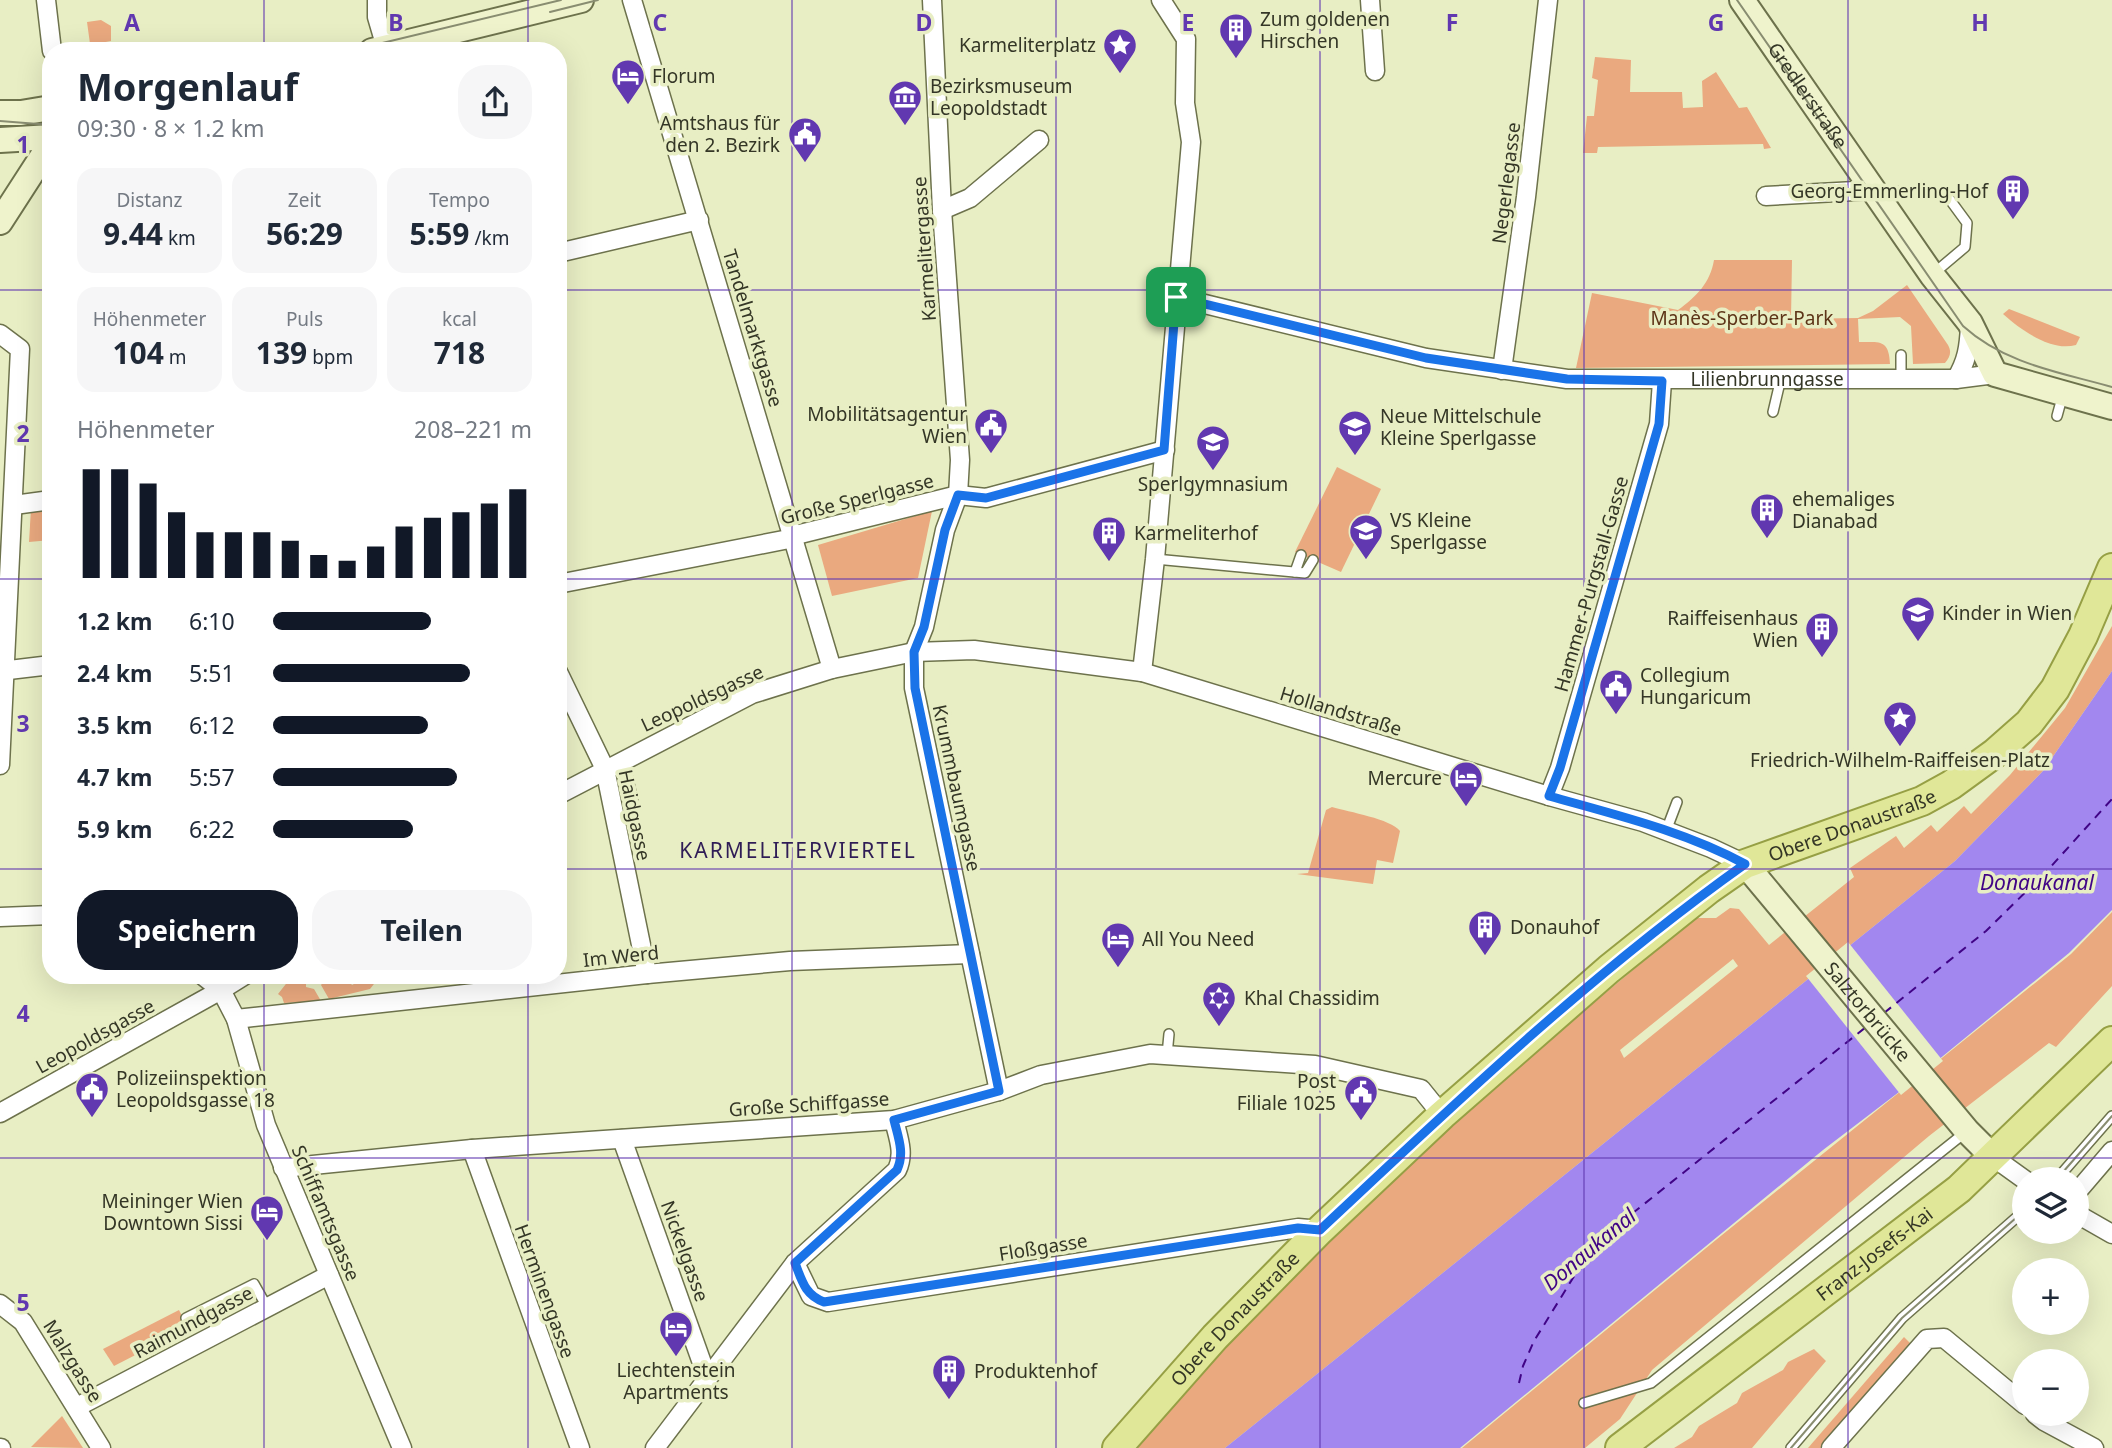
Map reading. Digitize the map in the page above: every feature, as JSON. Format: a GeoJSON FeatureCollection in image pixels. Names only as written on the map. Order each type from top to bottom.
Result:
{"type":"FeatureCollection","features":[{"type":"Feature","properties":{"kind":"main road","name":"Obere Donaustraße"},"geometry":{"type":"LineString","coordinates":[[1117,1448],[1215,1337],[1320,1230],[1442,1115],[1609,969],[1709,889],[1745,864],[1922,801],[1951,785],[1996,753],[2029,723],[2055,688],[2083,636],[2112,568]]}},
{"type":"Feature","properties":{"kind":"main road","name":"Franz-Josefs-Kai"},"geometry":{"type":"LineString","coordinates":[[1620,1448],[1959,1189],[2112,1041]]}},
{"type":"Feature","properties":{"kind":"street"},"geometry":{"type":"LineString","coordinates":[[46,0],[51,42]]}},
{"type":"Feature","properties":{"kind":"street"},"geometry":{"type":"LineString","coordinates":[[377,0],[381,42]]}},
{"type":"Feature","properties":{"kind":"street"},"geometry":{"type":"LineString","coordinates":[[407,42],[515,8],[581,0]]}},
{"type":"Feature","properties":{"kind":"street","name":"Tandelmarktgasse"},"geometry":{"type":"LineString","coordinates":[[632,0],[832,669]]}},
{"type":"Feature","properties":{"kind":"street","name":"Karmelitergasse"},"geometry":{"type":"LineString","coordinates":[[932,0],[942,210],[960,460],[958,495]]}},
{"type":"Feature","properties":{"kind":"street"},"geometry":{"type":"LineString","coordinates":[[1142,672],[1164,450],[1186,133],[1188,46],[1161,0]]}},
{"type":"Feature","properties":{"kind":"street"},"geometry":{"type":"LineString","coordinates":[[1370,0],[1375,71]]}},
{"type":"Feature","properties":{"kind":"street","name":"Negerlegasse"},"geometry":{"type":"LineString","coordinates":[[1502,370],[1526,197],[1548,0]]}},
{"type":"Feature","properties":{"kind":"street","name":"Gredlerstraße"},"geometry":{"type":"LineString","coordinates":[[1742,0],[1932,275],[1970,323],[1995,374]]}},
{"type":"Feature","properties":{"kind":"street"},"geometry":{"type":"LineString","coordinates":[[0,115],[22,113],[42,123]]}},
{"type":"Feature","properties":{"kind":"street"},"geometry":{"type":"LineString","coordinates":[[0,140],[42,129]]}},
{"type":"Feature","properties":{"kind":"street"},"geometry":{"type":"LineString","coordinates":[[942,210],[970,198],[1039,140]]}},
{"type":"Feature","properties":{"kind":"street"},"geometry":{"type":"LineString","coordinates":[[0,222],[42,141]]}},
{"type":"Feature","properties":{"kind":"street"},"geometry":{"type":"LineString","coordinates":[[1766,196],[1873,190]]}},
{"type":"Feature","properties":{"kind":"street"},"geometry":{"type":"LineString","coordinates":[[567,251],[699,220]]}},
{"type":"Feature","properties":{"kind":"street","name":"Lilienbrunngasse"},"geometry":{"type":"LineString","coordinates":[[1176,297],[1426,358],[1567,379],[1956,379],[1995,374],[2060,404],[2112,407]]}},
{"type":"Feature","properties":{"kind":"street"},"geometry":{"type":"LineString","coordinates":[[1956,379],[1965,365],[1970,348],[1970,323]]}},
{"type":"Feature","properties":{"kind":"street"},"geometry":{"type":"LineString","coordinates":[[0,334],[20,349],[0,765]]}},
{"type":"Feature","properties":{"kind":"street","name":"Hammer-Purgstall-Gasse"},"geometry":{"type":"LineString","coordinates":[[1549,796],[1560,768],[1659,424],[1662,381]]}},
{"type":"Feature","properties":{"kind":"street","name":"Große Sperlgasse"},"geometry":{"type":"LineString","coordinates":[[567,582],[794,538],[800,534],[958,495],[986,498],[1164,450]]}},
{"type":"Feature","properties":{"kind":"street","name":"Krummbaumgasse"},"geometry":{"type":"LineString","coordinates":[[958,495],[945,530],[924,627],[914,652],[915,688],[999,1091]]}},
{"type":"Feature","properties":{"kind":"street"},"geometry":{"type":"LineString","coordinates":[[13,505],[42,501]]}},
{"type":"Feature","properties":{"kind":"street","name":"Hollandstraße"},"geometry":{"type":"LineString","coordinates":[[914,652],[974,650],[1142,672],[1666,831],[1745,864]]}},
{"type":"Feature","properties":{"kind":"street","name":"Leopoldsgasse"},"geometry":{"type":"LineString","coordinates":[[567,790],[752,694],[832,669],[914,652]]}},
{"type":"Feature","properties":{"kind":"street"},"geometry":{"type":"LineString","coordinates":[[3,672],[42,666]]}},
{"type":"Feature","properties":{"kind":"street","name":"Haidgasse"},"geometry":{"type":"LineString","coordinates":[[567,691],[605,769],[647,974]]}},
{"type":"Feature","properties":{"kind":"street","name":"Salztorbrücke"},"geometry":{"type":"LineString","coordinates":[[1745,864],[1962,1125],[1993,1157]]}},
{"type":"Feature","properties":{"kind":"street"},"geometry":{"type":"LineString","coordinates":[[0,917],[42,915]]}},
{"type":"Feature","properties":{"kind":"street","name":"Im Werd"},"geometry":{"type":"LineString","coordinates":[[567,983],[811,960],[970,954]]}},
{"type":"Feature","properties":{"kind":"street"},"geometry":{"type":"LineString","coordinates":[[213,984],[221,990]]}},
{"type":"Feature","properties":{"kind":"street","name":"Leopoldsgasse"},"geometry":{"type":"LineString","coordinates":[[0,1113],[231,984]]}},
{"type":"Feature","properties":{"kind":"street","name":"Im Werd"},"geometry":{"type":"LineString","coordinates":[[236,1018],[554,984]]}},
{"type":"Feature","properties":{"kind":"street","name":"Schiffamtsgasse"},"geometry":{"type":"LineString","coordinates":[[221,990],[236,1018],[266,1125],[402,1448]]}},
{"type":"Feature","properties":{"kind":"street","name":"Große Schiffgasse"},"geometry":{"type":"LineString","coordinates":[[283,1168],[472,1149],[894,1120],[999,1091],[1041,1075],[1150,1054],[1315,1065],[1421,1089],[1442,1115]]}},
{"type":"Feature","properties":{"kind":"street"},"geometry":{"type":"LineString","coordinates":[[655,1448],[795,1263],[897,1170],[901,1150],[894,1120]]}},
{"type":"Feature","properties":{"kind":"street","name":"Nickelgasse"},"geometry":{"type":"LineString","coordinates":[[622,1139],[707,1377]]}},
{"type":"Feature","properties":{"kind":"street","name":"Herminengasse"},"geometry":{"type":"LineString","coordinates":[[472,1149],[580,1448]]}},
{"type":"Feature","properties":{"kind":"street"},"geometry":{"type":"LineString","coordinates":[[2089,1178],[2112,1151]]}},
{"type":"Feature","properties":{"kind":"street"},"geometry":{"type":"LineString","coordinates":[[1993,1157],[2012,1171]]}},
{"type":"Feature","properties":{"kind":"street"},"geometry":{"type":"LineString","coordinates":[[2089,1221],[2112,1234]]}},
{"type":"Feature","properties":{"kind":"street","name":"Floßgasse"},"geometry":{"type":"LineString","coordinates":[[795,1263],[811,1296],[828,1302],[1298,1228],[1320,1230]]}},
{"type":"Feature","properties":{"kind":"street","name":"Raimundgasse"},"geometry":{"type":"LineString","coordinates":[[77,1407],[329,1275]]}},
{"type":"Feature","properties":{"kind":"street","name":"Malzgasse"},"geometry":{"type":"LineString","coordinates":[[0,1304],[23,1322],[102,1448]]}},
{"type":"Feature","properties":{"kind":"street"},"geometry":{"type":"LineString","coordinates":[[1831,1448],[1927,1339],[1944,1338],[2012,1394]]}},
{"type":"Feature","properties":{"kind":"street"},"geometry":{"type":"LineString","coordinates":[[2053,1426],[2083,1446]]}},
{"type":"Feature","properties":{"kind":"lane"},"geometry":{"type":"LineString","coordinates":[[1873,190],[1945,193],[1967,223],[1965,247],[1932,275]]}},
{"type":"Feature","properties":{"kind":"lane"},"geometry":{"type":"LineString","coordinates":[[1901,355],[1901,379]]}},
{"type":"Feature","properties":{"kind":"lane"},"geometry":{"type":"LineString","coordinates":[[1773,412],[1781,378]]}},
{"type":"Feature","properties":{"kind":"lane"},"geometry":{"type":"LineString","coordinates":[[1295,572],[1301,555]]}},
{"type":"Feature","properties":{"kind":"lane"},"geometry":{"type":"LineString","coordinates":[[1155,559],[1305,573],[1313,560]]}},
{"type":"Feature","properties":{"kind":"lane"},"geometry":{"type":"LineString","coordinates":[[624,760],[634,802]]}},
{"type":"Feature","properties":{"kind":"lane"},"geometry":{"type":"LineString","coordinates":[[1666,831],[1677,802]]}},
{"type":"Feature","properties":{"kind":"lane"},"geometry":{"type":"LineString","coordinates":[[1167,1055],[1169,1034]]}},
{"type":"Feature","properties":{"kind":"lane"},"geometry":{"type":"LineString","coordinates":[[2067,1167],[2112,1116]]}},
{"type":"Feature","properties":{"kind":"lane"},"geometry":{"type":"LineString","coordinates":[[1584,1403],[1651,1383],[1962,1125]]}},
{"type":"Feature","properties":{"kind":"lane"},"geometry":{"type":"LineString","coordinates":[[1791,1448],[1902,1318],[2012,1221]]}},
{"type":"Feature","properties":{"kind":"lane"},"geometry":{"type":"LineString","coordinates":[[186,1318],[254,1284],[267,1307]]}},
{"type":"Feature","properties":{"kind":"green space"},"geometry":{"type":"Polygon","coordinates":[[[101,20],[111,26],[111,41],[90,42],[87,22],[101,20]]]}},
{"type":"Feature","properties":{"kind":"green space"},"geometry":{"type":"Polygon","coordinates":[[[1595,57],[1631,60],[1630,92],[1682,92],[1683,108],[1703,107],[1702,81],[1716,72],[1739,108],[1747,107],[1771,148],[1764,149],[1763,144],[1598,147],[1597,153],[1583,153],[1587,116],[1594,116],[1598,80],[1592,78],[1595,57]]]}},
{"type":"Feature","properties":{"kind":"green space","name":"Manès-Sperber-Park"},"geometry":{"type":"Polygon","coordinates":[[[1714,260],[1792,260],[1791,319],[1858,318],[1873,311],[1907,285],[1948,345],[1949,357],[1945,363],[1913,364],[1911,326],[1900,317],[1858,319],[1859,342],[1873,342],[1885,346],[1890,364],[1576,368],[1592,293],[1678,310],[1702,288],[1714,260]]]}},
{"type":"Feature","properties":{"kind":"green space"},"geometry":{"type":"Polygon","coordinates":[[[2009,309],[2080,337],[2076,345],[2047,342],[2027,333],[2003,314],[2009,309]]]}},
{"type":"Feature","properties":{"kind":"green space"},"geometry":{"type":"Polygon","coordinates":[[[1337,467],[1381,489],[1341,572],[1295,552],[1337,467]]]}},
{"type":"Feature","properties":{"kind":"green space"},"geometry":{"type":"Polygon","coordinates":[[[42,507],[42,541],[29,542],[31,509],[42,507]]]}},
{"type":"Feature","properties":{"kind":"green space"},"geometry":{"type":"Polygon","coordinates":[[[932,511],[918,578],[832,596],[818,545],[932,511]]]}},
{"type":"Feature","properties":{"kind":"green space"},"geometry":{"type":"Polygon","coordinates":[[[2112,626],[2112,671],[2043,771],[1955,861],[1225,1448],[1138,1448],[1153,1426],[1202,1369],[1364,1205],[1463,1112],[1695,918],[1716,918],[1730,908],[1739,909],[1769,945],[1854,877],[1850,868],[1896,836],[1904,848],[1931,825],[1937,832],[1964,806],[1971,814],[2010,775],[2065,708],[2112,626]],[[1733,959],[1620,1050],[1624,1058],[1738,966],[1733,959]]]}},
{"type":"Feature","properties":{"kind":"green space"},"geometry":{"type":"Polygon","coordinates":[[[1332,807],[1379,819],[1400,831],[1393,863],[1377,860],[1373,884],[1297,874],[1308,873],[1326,810],[1332,807]]]}},
{"type":"Feature","properties":{"kind":"green space"},"geometry":{"type":"Polygon","coordinates":[[[2112,912],[2112,986],[2056,1047],[2049,1043],[1929,1136],[1652,1370],[1620,1419],[1585,1448],[1462,1448],[2071,954],[2112,912]]]}},
{"type":"Feature","properties":{"kind":"green space"},"geometry":{"type":"Polygon","coordinates":[[[286,984],[306,984],[306,987],[314,989],[321,1001],[284,1003],[278,994],[286,984]]]}},
{"type":"Feature","properties":{"kind":"green space"},"geometry":{"type":"Polygon","coordinates":[[[374,984],[370,989],[329,999],[321,985],[374,984]]]}},
{"type":"Feature","properties":{"kind":"green space"},"geometry":{"type":"Polygon","coordinates":[[[179,1310],[188,1328],[114,1366],[103,1349],[179,1310]]]}},
{"type":"Feature","properties":{"kind":"green space"},"geometry":{"type":"Polygon","coordinates":[[[1904,1337],[1910,1343],[1820,1448],[1808,1448],[1904,1337]]]}},
{"type":"Feature","properties":{"kind":"green space"},"geometry":{"type":"Polygon","coordinates":[[[1814,1349],[1826,1361],[1752,1448],[1674,1448],[1692,1437],[1699,1426],[1737,1403],[1742,1393],[1783,1370],[1788,1362],[1814,1349]]]}},
{"type":"Feature","properties":{"kind":"green space"},"geometry":{"type":"Polygon","coordinates":[[[62,1416],[83,1448],[31,1447],[62,1416]]]}},
{"type":"Feature","properties":{"kind":"water","name":"Donaukanal"},"geometry":{"type":"Polygon","coordinates":[[[2112,671],[2112,910],[2069,953],[1899,1092],[1823,1150],[1460,1448],[1225,1448],[1955,861],[2043,771],[2112,671]]]}},
{"type":"Feature","properties":{"kind":"pier"},"geometry":{"type":"Polygon","coordinates":[[[1848,942],[1943,1061],[1901,1095],[1806,976],[1848,942]]]}},
{"type":"Feature","properties":{"kind":"ferry route"},"geometry":{"type":"LineString","coordinates":[[1884,1013],[1986,931],[2046,872],[2112,799]]}},
{"type":"Feature","properties":{"kind":"ferry route"},"geometry":{"type":"LineString","coordinates":[[1519,1383],[1534,1341],[1594,1244],[1866,1027]]}},
{"type":"Feature","properties":{"kind":"tram line"},"geometry":{"type":"LineString","coordinates":[[386,42],[561,0]]}},
{"type":"Feature","properties":{"kind":"tram line"},"geometry":{"type":"LineString","coordinates":[[550,12],[598,0]]}},
{"type":"Feature","properties":{"kind":"tram line"},"geometry":{"type":"LineString","coordinates":[[1737,0],[1963,326],[1979,339],[2015,358],[2112,387]]}},
{"type":"Feature","properties":{"kind":"tram line"},"geometry":{"type":"LineString","coordinates":[[0,121],[42,124]]}},
{"type":"Feature","properties":{"kind":"tram line"},"geometry":{"type":"LineString","coordinates":[[2067,1167],[2112,1116]]}},
{"type":"Feature","properties":{"kind":"tram line"},"geometry":{"type":"LineString","coordinates":[[1791,1448],[1902,1318],[2012,1221]]}},
{"type":"Feature","properties":{"kind":"place","name":"Zum goldenen Hirschen"},"geometry":{"type":"Point","coordinates":[1236,60]}},
{"type":"Feature","properties":{"kind":"place","name":"Karmeliterplatz"},"geometry":{"type":"Point","coordinates":[1120,75]}},
{"type":"Feature","properties":{"kind":"place","name":"Florum"},"geometry":{"type":"Point","coordinates":[628,106]}},
{"type":"Feature","properties":{"kind":"place","name":"Bezirksmuseum Leopoldstadt"},"geometry":{"type":"Point","coordinates":[905,127]}},
{"type":"Feature","properties":{"kind":"place","name":"Amtshaus für den 2. Bezirk"},"geometry":{"type":"Point","coordinates":[805,164]}},
{"type":"Feature","properties":{"kind":"place","name":"Georg-Emmerling-Hof"},"geometry":{"type":"Point","coordinates":[2013,221]}},
{"type":"Feature","properties":{"kind":"place","name":"Mobilitätsagentur Wien"},"geometry":{"type":"Point","coordinates":[991,455]}},
{"type":"Feature","properties":{"kind":"place","name":"Neue Mittelschule Kleine Sperlgasse"},"geometry":{"type":"Point","coordinates":[1355,457]}},
{"type":"Feature","properties":{"kind":"place","name":"Sperlgymnasium"},"geometry":{"type":"Point","coordinates":[1213,472]}},
{"type":"Feature","properties":{"kind":"place","name":"ehemaliges Dianabad"},"geometry":{"type":"Point","coordinates":[1767,540]}},
{"type":"Feature","properties":{"kind":"place","name":"VS Kleine Sperlgasse"},"geometry":{"type":"Point","coordinates":[1366,561]}},
{"type":"Feature","properties":{"kind":"place","name":"Karmeliterhof"},"geometry":{"type":"Point","coordinates":[1109,563]}},
{"type":"Feature","properties":{"kind":"place","name":"Kinder in Wien"},"geometry":{"type":"Point","coordinates":[1918,643]}},
{"type":"Feature","properties":{"kind":"place","name":"Raiffeisenhaus Wien"},"geometry":{"type":"Point","coordinates":[1822,659]}},
{"type":"Feature","properties":{"kind":"place","name":"Collegium Hungaricum"},"geometry":{"type":"Point","coordinates":[1616,716]}},
{"type":"Feature","properties":{"kind":"place","name":"Friedrich-Wilhelm-Raiffeisen-Platz"},"geometry":{"type":"Point","coordinates":[1900,748]}},
{"type":"Feature","properties":{"kind":"place","name":"Mercure"},"geometry":{"type":"Point","coordinates":[1466,808]}},
{"type":"Feature","properties":{"kind":"place","name":"Donauhof"},"geometry":{"type":"Point","coordinates":[1485,957]}},
{"type":"Feature","properties":{"kind":"place","name":"All You Need"},"geometry":{"type":"Point","coordinates":[1118,969]}},
{"type":"Feature","properties":{"kind":"place","name":"Khal Chassidim"},"geometry":{"type":"Point","coordinates":[1219,1028]}},
{"type":"Feature","properties":{"kind":"place","name":"Polizeiinspektion Leopoldsgasse 18"},"geometry":{"type":"Point","coordinates":[92,1119]}},
{"type":"Feature","properties":{"kind":"place","name":"Post Filiale 1025"},"geometry":{"type":"Point","coordinates":[1361,1122]}},
{"type":"Feature","properties":{"kind":"place","name":"Meininger Wien Downtown Sissi"},"geometry":{"type":"Point","coordinates":[267,1242]}},
{"type":"Feature","properties":{"kind":"place","name":"Liechtenstein Apartments"},"geometry":{"type":"Point","coordinates":[676,1358]}},
{"type":"Feature","properties":{"kind":"place","name":"Produktenhof"},"geometry":{"type":"Point","coordinates":[949,1401]}},
{"type":"Feature","properties":{"kind":"district","name":"KARMELITERVIERTEL"},"geometry":{"type":"Point","coordinates":[798,850]}},
{"type":"Feature","properties":{"kind":"route"},"geometry":{"type":"LineString","coordinates":[[1176,297],[1426,358],[1567,379],[1662,381],[1659,424],[1560,768],[1549,796],[1643,822],[1745,864],[1709,889],[1609,969],[1442,1115],[1320,1230],[1298,1228],[828,1302],[815,1299],[805,1288],[795,1263],[897,1170],[901,1150],[894,1120],[999,1091],[915,688],[914,652],[924,627],[945,530],[958,495],[986,498],[1164,450],[1176,297]]}}]}
